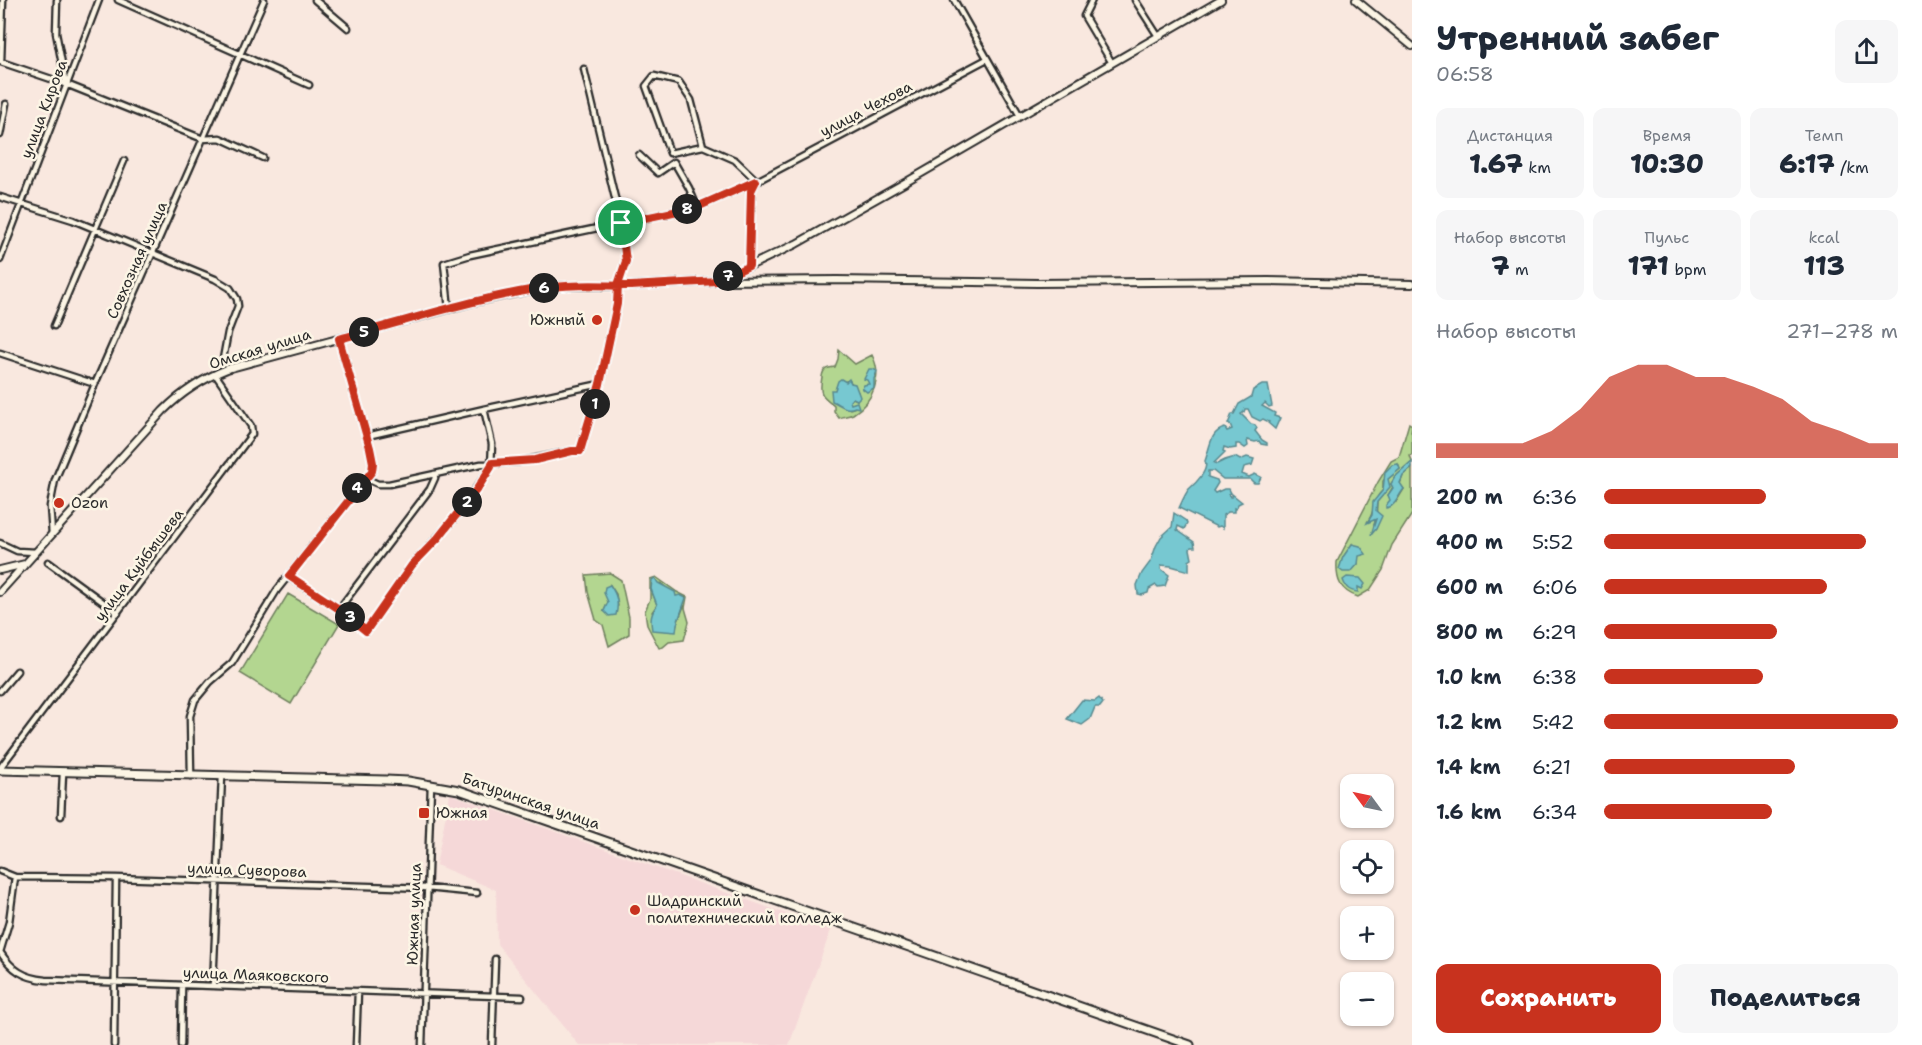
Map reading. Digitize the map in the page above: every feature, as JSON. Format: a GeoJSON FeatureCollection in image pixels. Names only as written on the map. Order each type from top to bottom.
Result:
{"type":"FeatureCollection","features":[{"type":"Feature","properties":{"kind":"main road","name":"Батуринская улица"},"geometry":{"type":"LineString","coordinates":[[0,769],[63,773],[386,780],[431,784],[473,794],[1190,1045]]}},
{"type":"Feature","properties":{"kind":"street"},"geometry":{"type":"LineString","coordinates":[[3,0],[1,62],[66,84],[203,139],[220,138],[262,158]]}},
{"type":"Feature","properties":{"kind":"street"},"geometry":{"type":"LineString","coordinates":[[57,0],[56,33],[66,84]]}},
{"type":"Feature","properties":{"kind":"street","name":"улица Кирова"},"geometry":{"type":"LineString","coordinates":[[0,260],[99,0]]}},
{"type":"Feature","properties":{"kind":"street"},"geometry":{"type":"LineString","coordinates":[[118,0],[309,85]]}},
{"type":"Feature","properties":{"kind":"street","name":"Совхозная улица"},"geometry":{"type":"LineString","coordinates":[[52,534],[50,506],[54,486],[95,384],[264,0]]}},
{"type":"Feature","properties":{"kind":"street"},"geometry":{"type":"LineString","coordinates":[[315,0],[348,28]]}},
{"type":"Feature","properties":{"kind":"street"},"geometry":{"type":"LineString","coordinates":[[954,0],[1020,116]]}},
{"type":"Feature","properties":{"kind":"street"},"geometry":{"type":"LineString","coordinates":[[1092,0],[1084,16],[1112,63]]}},
{"type":"Feature","properties":{"kind":"street"},"geometry":{"type":"LineString","coordinates":[[1135,0],[1158,36]]}},
{"type":"Feature","properties":{"kind":"street"},"geometry":{"type":"LineString","coordinates":[[717,281],[796,244],[1221,0]]}},
{"type":"Feature","properties":{"kind":"street"},"geometry":{"type":"LineString","coordinates":[[1356,0],[1412,46]]}},
{"type":"Feature","properties":{"kind":"street","name":"улица Чехова"},"geometry":{"type":"LineString","coordinates":[[449,309],[444,263],[470,255],[697,207],[756,181],[987,59]]}},
{"type":"Feature","properties":{"kind":"street"},"geometry":{"type":"LineString","coordinates":[[367,478],[378,484],[389,484],[492,463],[518,462],[580,451],[600,384],[617,304],[618,285],[626,261],[621,223],[584,69]]}},
{"type":"Feature","properties":{"kind":"street"},"geometry":{"type":"LineString","coordinates":[[703,146],[691,100],[679,82],[654,76],[646,86],[670,153],[703,146],[735,160],[756,181],[751,191],[749,266]]}},
{"type":"Feature","properties":{"kind":"street"},"geometry":{"type":"LineString","coordinates":[[0,135],[6,104]]}},
{"type":"Feature","properties":{"kind":"street"},"geometry":{"type":"LineString","coordinates":[[639,155],[658,173],[674,162],[697,207]]}},
{"type":"Feature","properties":{"kind":"street"},"geometry":{"type":"LineString","coordinates":[[54,326],[124,160]]}},
{"type":"Feature","properties":{"kind":"street"},"geometry":{"type":"LineString","coordinates":[[0,197],[73,220],[215,279],[234,293],[238,306],[228,332],[222,360]]}},
{"type":"Feature","properties":{"kind":"street","name":"Омская улица"},"geometry":{"type":"LineString","coordinates":[[0,592],[173,401],[195,384],[227,369],[449,309],[531,290],[563,286],[837,280],[1037,283],[1269,281],[1412,284]]}},
{"type":"Feature","properties":{"kind":"street"},"geometry":{"type":"LineString","coordinates":[[191,776],[190,716],[195,700],[210,682],[232,663],[262,611],[372,471],[373,463],[367,436],[339,339]]}},
{"type":"Feature","properties":{"kind":"street"},"geometry":{"type":"LineString","coordinates":[[0,353],[95,384]]}},
{"type":"Feature","properties":{"kind":"street","name":"улица Куйбышева"},"geometry":{"type":"LineString","coordinates":[[0,769],[252,434],[252,426],[215,374]]}},
{"type":"Feature","properties":{"kind":"street"},"geometry":{"type":"LineString","coordinates":[[367,436],[600,384]]}},
{"type":"Feature","properties":{"kind":"street"},"geometry":{"type":"LineString","coordinates":[[289,576],[339,609],[366,631],[412,565],[444,532],[491,467],[492,444],[484,409]]}},
{"type":"Feature","properties":{"kind":"street"},"geometry":{"type":"LineString","coordinates":[[339,609],[430,489],[435,478],[434,474]]}},
{"type":"Feature","properties":{"kind":"street"},"geometry":{"type":"LineString","coordinates":[[0,543],[17,550],[36,552]]}},
{"type":"Feature","properties":{"kind":"street"},"geometry":{"type":"LineString","coordinates":[[48,562],[118,613]]}},
{"type":"Feature","properties":{"kind":"street"},"geometry":{"type":"LineString","coordinates":[[0,570],[25,564]]}},
{"type":"Feature","properties":{"kind":"street"},"geometry":{"type":"LineString","coordinates":[[0,691],[17,671]]}},
{"type":"Feature","properties":{"kind":"street"},"geometry":{"type":"LineString","coordinates":[[60,816],[63,773]]}},
{"type":"Feature","properties":{"kind":"street"},"geometry":{"type":"LineString","coordinates":[[213,985],[222,776]]}},
{"type":"Feature","properties":{"kind":"street","name":"Южная улица"},"geometry":{"type":"LineString","coordinates":[[422,1045],[431,784]]}},
{"type":"Feature","properties":{"kind":"street"},"geometry":{"type":"LineString","coordinates":[[0,871],[15,877],[9,922],[0,952]]}},
{"type":"Feature","properties":{"kind":"street","name":"улица Суворова"},"geometry":{"type":"LineString","coordinates":[[15,877],[428,888],[477,893]]}},
{"type":"Feature","properties":{"kind":"street"},"geometry":{"type":"LineString","coordinates":[[114,1045],[116,878]]}},
{"type":"Feature","properties":{"kind":"street","name":"улица Маяковского"},"geometry":{"type":"LineString","coordinates":[[0,952],[15,970],[32,979],[522,997]]}},
{"type":"Feature","properties":{"kind":"street"},"geometry":{"type":"LineString","coordinates":[[492,1045],[495,959]]}},
{"type":"Feature","properties":{"kind":"street"},"geometry":{"type":"LineString","coordinates":[[181,1045],[182,985]]}},
{"type":"Feature","properties":{"kind":"street"},"geometry":{"type":"LineString","coordinates":[[356,1045],[358,991]]}},
{"type":"Feature","properties":{"kind":"shaded area","name":"Шадринский политехнический колледж"},"geometry":{"type":"Polygon","coordinates":[[[450,794],[831,930],[789,1045],[579,1045],[497,944],[496,890],[436,865],[450,794]]]}},
{"type":"Feature","properties":{"kind":"green space"},"geometry":{"type":"Polygon","coordinates":[[[839,350],[855,364],[872,355],[877,371],[874,388],[866,402],[853,414],[839,418],[834,411],[834,405],[821,391],[823,372],[827,368],[835,367],[839,350]],[[849,380],[838,384],[835,390],[838,403],[850,409],[856,407],[850,404],[850,401],[853,398],[857,400],[858,392],[849,380]]]}},
{"type":"Feature","properties":{"kind":"green space"},"geometry":{"type":"Polygon","coordinates":[[[1409,423],[1412,425],[1412,455],[1410,456],[1412,462],[1395,477],[1388,495],[1396,502],[1404,489],[1400,484],[1403,476],[1412,468],[1412,514],[1392,545],[1383,570],[1370,590],[1358,597],[1347,592],[1340,584],[1337,562],[1378,482],[1391,461],[1399,457],[1409,423]],[[1398,464],[1383,481],[1383,490],[1377,498],[1368,521],[1376,518],[1374,525],[1376,529],[1377,502],[1382,496],[1388,479],[1400,469],[1398,464]],[[1352,544],[1343,557],[1340,568],[1353,569],[1358,564],[1352,544]]]}},
{"type":"Feature","properties":{"kind":"green space"},"geometry":{"type":"Polygon","coordinates":[[[610,573],[621,580],[629,617],[629,634],[609,646],[603,625],[596,620],[586,575],[610,573]],[[610,585],[608,602],[604,611],[618,606],[616,594],[610,585]]]}},
{"type":"Feature","properties":{"kind":"green space"},"geometry":{"type":"Polygon","coordinates":[[[656,577],[687,597],[685,608],[689,622],[684,640],[669,642],[659,648],[647,625],[645,611],[650,599],[650,579],[656,577]],[[661,583],[653,585],[651,589],[657,605],[652,612],[677,624],[684,606],[661,583]]]}},
{"type":"Feature","properties":{"kind":"green space"},"geometry":{"type":"Polygon","coordinates":[[[288,594],[339,624],[291,704],[240,673],[288,594]]]}},
{"type":"Feature","properties":{"kind":"water"},"geometry":{"type":"Polygon","coordinates":[[[869,369],[877,371],[874,388],[867,392],[862,388],[869,384],[864,379],[869,369]]]}},
{"type":"Feature","properties":{"kind":"water"},"geometry":{"type":"Polygon","coordinates":[[[841,379],[846,382],[849,379],[855,384],[860,397],[850,401],[851,404],[857,402],[859,408],[846,408],[832,401],[831,390],[835,390],[841,379]]]}},
{"type":"Feature","properties":{"kind":"water"},"geometry":{"type":"Polygon","coordinates":[[[1262,385],[1268,385],[1272,406],[1269,407],[1265,403],[1262,406],[1280,418],[1275,429],[1269,422],[1252,417],[1248,409],[1245,409],[1241,414],[1255,425],[1257,428],[1255,431],[1267,445],[1259,441],[1247,440],[1248,446],[1245,448],[1239,444],[1236,444],[1236,448],[1224,447],[1225,452],[1214,463],[1235,457],[1240,460],[1247,457],[1254,459],[1252,465],[1244,467],[1242,474],[1249,477],[1255,474],[1261,477],[1258,483],[1250,479],[1223,479],[1213,471],[1208,471],[1208,477],[1217,480],[1218,483],[1213,491],[1215,493],[1229,489],[1230,497],[1232,494],[1242,502],[1236,509],[1234,508],[1234,512],[1223,515],[1223,528],[1217,527],[1179,508],[1188,491],[1204,472],[1213,436],[1225,428],[1227,431],[1232,429],[1228,424],[1232,414],[1239,404],[1251,397],[1253,390],[1262,385]]]}},
{"type":"Feature","properties":{"kind":"water"},"geometry":{"type":"Polygon","coordinates":[[[1412,462],[1412,468],[1403,476],[1400,483],[1404,489],[1395,503],[1386,508],[1390,500],[1388,495],[1393,488],[1391,484],[1395,477],[1412,462]]]}},
{"type":"Feature","properties":{"kind":"water"},"geometry":{"type":"Polygon","coordinates":[[[1398,464],[1400,469],[1388,479],[1390,487],[1377,502],[1376,511],[1382,516],[1371,535],[1376,519],[1367,523],[1372,515],[1373,502],[1383,490],[1385,472],[1392,465],[1398,464]]]}},
{"type":"Feature","properties":{"kind":"water"},"geometry":{"type":"Polygon","coordinates":[[[1174,513],[1187,524],[1184,529],[1178,526],[1177,530],[1194,542],[1195,547],[1190,549],[1192,559],[1189,561],[1189,571],[1161,565],[1161,569],[1169,575],[1165,586],[1156,585],[1149,589],[1148,593],[1138,594],[1137,585],[1142,573],[1151,561],[1161,537],[1172,527],[1174,513]]]}},
{"type":"Feature","properties":{"kind":"water"},"geometry":{"type":"Polygon","coordinates":[[[1352,544],[1360,546],[1366,554],[1359,556],[1358,564],[1351,572],[1343,572],[1339,569],[1343,557],[1352,544]]]}},
{"type":"Feature","properties":{"kind":"water"},"geometry":{"type":"Polygon","coordinates":[[[1347,577],[1360,578],[1365,584],[1362,589],[1358,587],[1358,592],[1351,590],[1345,586],[1343,580],[1347,577]]]}},
{"type":"Feature","properties":{"kind":"water"},"geometry":{"type":"Polygon","coordinates":[[[655,578],[658,583],[675,592],[676,596],[686,598],[676,632],[652,630],[653,611],[657,605],[651,589],[652,580],[655,578]]]}},
{"type":"Feature","properties":{"kind":"water"},"geometry":{"type":"Polygon","coordinates":[[[610,585],[616,596],[617,607],[616,615],[609,616],[604,611],[608,602],[604,593],[605,587],[610,585]]]}},
{"type":"Feature","properties":{"kind":"water"},"geometry":{"type":"Polygon","coordinates":[[[1099,698],[1103,703],[1100,707],[1095,707],[1090,719],[1082,725],[1067,719],[1082,700],[1095,701],[1099,698]]]}},
{"type":"Feature","properties":{"kind":"place","name":"Южный"},"geometry":{"type":"Point","coordinates":[597,320]}},
{"type":"Feature","properties":{"kind":"place","name":"Ozon"},"geometry":{"type":"Point","coordinates":[59,503]}},
{"type":"Feature","properties":{"kind":"place","name":"Южная"},"geometry":{"type":"Point","coordinates":[424,813]}},
{"type":"Feature","properties":{"kind":"place","name":"Шадринский политехнический колледж"},"geometry":{"type":"Point","coordinates":[635,910]}},
{"type":"Feature","properties":{"kind":"route"},"geometry":{"type":"LineString","coordinates":[[621,223],[626,261],[618,285],[617,304],[600,384],[580,451],[535,460],[492,463],[486,477],[454,519],[412,565],[366,631],[339,609],[289,576],[372,471],[370,448],[339,339],[474,302],[531,290],[563,286],[599,285],[618,285],[631,286],[717,281],[749,266],[751,191],[756,181],[697,207],[621,223]]}}]}
